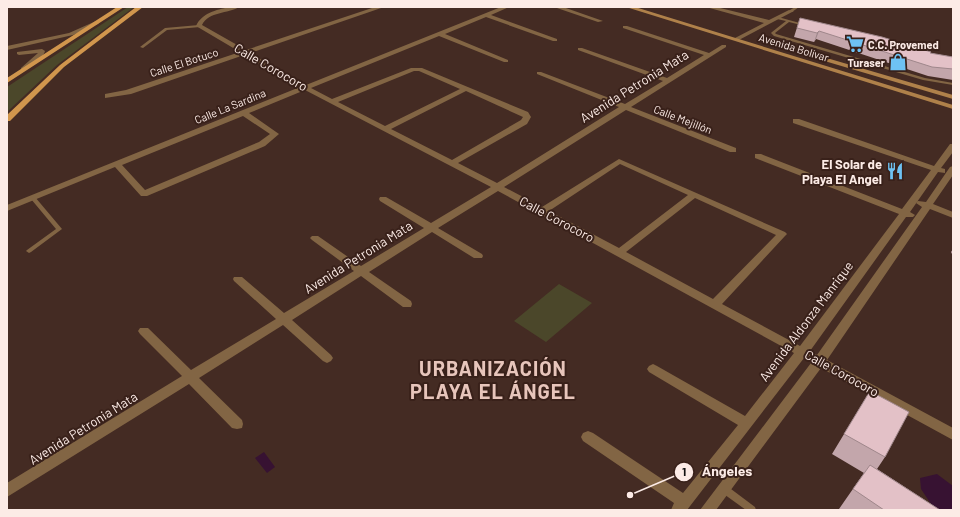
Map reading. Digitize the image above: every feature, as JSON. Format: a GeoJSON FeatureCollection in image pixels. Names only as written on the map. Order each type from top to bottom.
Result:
{"type":"FeatureCollection","features":[{"type":"Feature","properties":{"kind":"main road"},"geometry":{"type":"LineString","coordinates":[[7,81],[122,7]]}},
{"type":"Feature","properties":{"kind":"main road"},"geometry":{"type":"LineString","coordinates":[[7,119],[62,66],[140,7]]}},
{"type":"Feature","properties":{"kind":"street"},"geometry":{"type":"LineString","coordinates":[[199,26],[202,20],[210,15],[236,7]]}},
{"type":"Feature","properties":{"kind":"street","name":"Calle El Botuco"},"geometry":{"type":"LineString","coordinates":[[108,96],[128,92],[381,7]]}},
{"type":"Feature","properties":{"kind":"street","name":"Calle La Sardina"},"geometry":{"type":"LineString","coordinates":[[7,208],[506,7]]}},
{"type":"Feature","properties":{"kind":"street"},"geometry":{"type":"LineString","coordinates":[[557,7],[600,21]]}},
{"type":"Feature","properties":{"kind":"street","name":"Avenida Bolívar"},"geometry":{"type":"LineString","coordinates":[[628,7],[737,39],[953,107]]}},
{"type":"Feature","properties":{"kind":"street","name":"Avenida Bolívar"},"geometry":{"type":"LineString","coordinates":[[647,7],[953,97]]}},
{"type":"Feature","properties":{"kind":"street"},"geometry":{"type":"LineString","coordinates":[[710,7],[769,22]]}},
{"type":"Feature","properties":{"kind":"street"},"geometry":{"type":"LineString","coordinates":[[737,39],[791,11]]}},
{"type":"Feature","properties":{"kind":"street"},"geometry":{"type":"LineString","coordinates":[[486,15],[555,40]]}},
{"type":"Feature","properties":{"kind":"street"},"geometry":{"type":"LineString","coordinates":[[7,48],[71,34],[104,19]]}},
{"type":"Feature","properties":{"kind":"street","name":"Calle Corocoro"},"geometry":{"type":"LineString","coordinates":[[199,26],[306,88],[386,128],[620,252],[953,434]]}},
{"type":"Feature","properties":{"kind":"street"},"geometry":{"type":"LineString","coordinates":[[625,27],[710,55]]}},
{"type":"Feature","properties":{"kind":"street"},"geometry":{"type":"LineString","coordinates":[[440,34],[506,61]]}},
{"type":"Feature","properties":{"kind":"street","name":"Avenida Petronia Mata"},"geometry":{"type":"LineString","coordinates":[[7,492],[724,46]]}},
{"type":"Feature","properties":{"kind":"street"},"geometry":{"type":"LineString","coordinates":[[580,49],[669,81]]}},
{"type":"Feature","properties":{"kind":"street"},"geometry":{"type":"LineString","coordinates":[[7,55],[29,51],[42,51],[41,55],[19,73]]}},
{"type":"Feature","properties":{"kind":"street"},"geometry":{"type":"LineString","coordinates":[[333,101],[413,69],[420,70],[467,88],[525,114],[527,117],[524,122],[452,163]]}},
{"type":"Feature","properties":{"kind":"street","name":"Calle Mejillón"},"geometry":{"type":"LineString","coordinates":[[539,73],[733,150]]}},
{"type":"Feature","properties":{"kind":"street"},"geometry":{"type":"LineString","coordinates":[[386,128],[467,88]]}},
{"type":"Feature","properties":{"kind":"street"},"geometry":{"type":"LineString","coordinates":[[117,164],[144,194],[262,144],[272,138],[275,134],[244,113]]}},
{"type":"Feature","properties":{"kind":"street"},"geometry":{"type":"LineString","coordinates":[[707,510],[820,360],[951,171],[936,169],[796,121]]}},
{"type":"Feature","properties":{"kind":"street","name":"Avenida Aldonza Manrique"},"geometry":{"type":"LineString","coordinates":[[681,506],[803,351],[953,146]]}},
{"type":"Feature","properties":{"kind":"street"},"geometry":{"type":"LineString","coordinates":[[758,156],[917,218]]}},
{"type":"Feature","properties":{"kind":"street"},"geometry":{"type":"LineString","coordinates":[[543,212],[619,161],[782,234],[715,304]]}},
{"type":"Feature","properties":{"kind":"street"},"geometry":{"type":"LineString","coordinates":[[620,252],[694,195]]}},
{"type":"Feature","properties":{"kind":"street"},"geometry":{"type":"LineString","coordinates":[[383,199],[478,256]]}},
{"type":"Feature","properties":{"kind":"street"},"geometry":{"type":"LineString","coordinates":[[914,200],[953,215]]}},
{"type":"Feature","properties":{"kind":"street"},"geometry":{"type":"LineString","coordinates":[[315,238],[407,304]]}},
{"type":"Feature","properties":{"kind":"street"},"geometry":{"type":"LineString","coordinates":[[238,279],[327,358]]}},
{"type":"Feature","properties":{"kind":"street"},"geometry":{"type":"LineString","coordinates":[[144,331],[237,424]]}},
{"type":"Feature","properties":{"kind":"street"},"geometry":{"type":"LineString","coordinates":[[653,368],[746,423]]}},
{"type":"Feature","properties":{"kind":"street"},"geometry":{"type":"LineString","coordinates":[[588,437],[681,506]]}},
{"type":"Feature","properties":{"kind":"lane"},"geometry":{"type":"LineString","coordinates":[[791,11],[797,7]]}},
{"type":"Feature","properties":{"kind":"lane"},"geometry":{"type":"LineString","coordinates":[[778,18],[807,24]]}},
{"type":"Feature","properties":{"kind":"lane"},"geometry":{"type":"LineString","coordinates":[[788,21],[774,33],[775,35],[924,79],[953,84]]}},
{"type":"Feature","properties":{"kind":"lane"},"geometry":{"type":"LineString","coordinates":[[142,47],[166,29],[199,26]]}},
{"type":"Feature","properties":{"kind":"lane"},"geometry":{"type":"LineString","coordinates":[[866,71],[864,67],[868,62]]}},
{"type":"Feature","properties":{"kind":"lane"},"geometry":{"type":"LineString","coordinates":[[29,251],[59,229],[33,198]]}},
{"type":"Feature","properties":{"kind":"lane"},"geometry":{"type":"LineString","coordinates":[[723,489],[752,510]]}},
{"type":"Feature","properties":{"kind":"shaded area"},"geometry":{"type":"Polygon","coordinates":[[[128,7],[134,7],[57,65],[7,112],[7,87],[128,7]]]}},
{"type":"Feature","properties":{"kind":"shaded area"},"geometry":{"type":"Polygon","coordinates":[[[559,284],[592,303],[546,342],[514,321],[559,284]]]}},
{"type":"Feature","properties":{"kind":"shaded area"},"geometry":{"type":"Polygon","coordinates":[[[264,452],[275,467],[267,473],[255,458],[264,452]]]}},
{"type":"Feature","properties":{"kind":"shaded area"},"geometry":{"type":"Polygon","coordinates":[[[937,474],[953,486],[953,510],[935,510],[921,489],[920,478],[937,474]]]}},
{"type":"Feature","properties":{"kind":"building"},"geometry":{"type":"Polygon","coordinates":[[[800,18],[882,37],[931,52],[930,53],[953,57],[953,69],[932,67],[819,31],[817,33],[797,28],[800,18]]]}},
{"type":"Feature","properties":{"kind":"building"},"geometry":{"type":"Polygon","coordinates":[[[870,391],[909,412],[885,457],[844,434],[870,391]]]}},
{"type":"Feature","properties":{"kind":"building"},"geometry":{"type":"Polygon","coordinates":[[[870,465],[940,510],[884,510],[853,489],[870,465]]]}},
{"type":"Feature","properties":{"kind":"place","name":"C.C. Provemed"},"geometry":{"type":"Point","coordinates":[855,44]}},
{"type":"Feature","properties":{"kind":"place","name":"Turaser"},"geometry":{"type":"Point","coordinates":[898,62]}},
{"type":"Feature","properties":{"kind":"place","name":"El Solar de Playa El Angel"},"geometry":{"type":"Point","coordinates":[895,171]}},
{"type":"Feature","properties":{"kind":"place","name":"Ángeles"},"geometry":{"type":"Point","coordinates":[630,495]}},
{"type":"Feature","properties":{"kind":"district","name":"URBANIZACIÓN PLAYA EL ÁNGEL"},"geometry":{"type":"Point","coordinates":[493,380]}}]}
